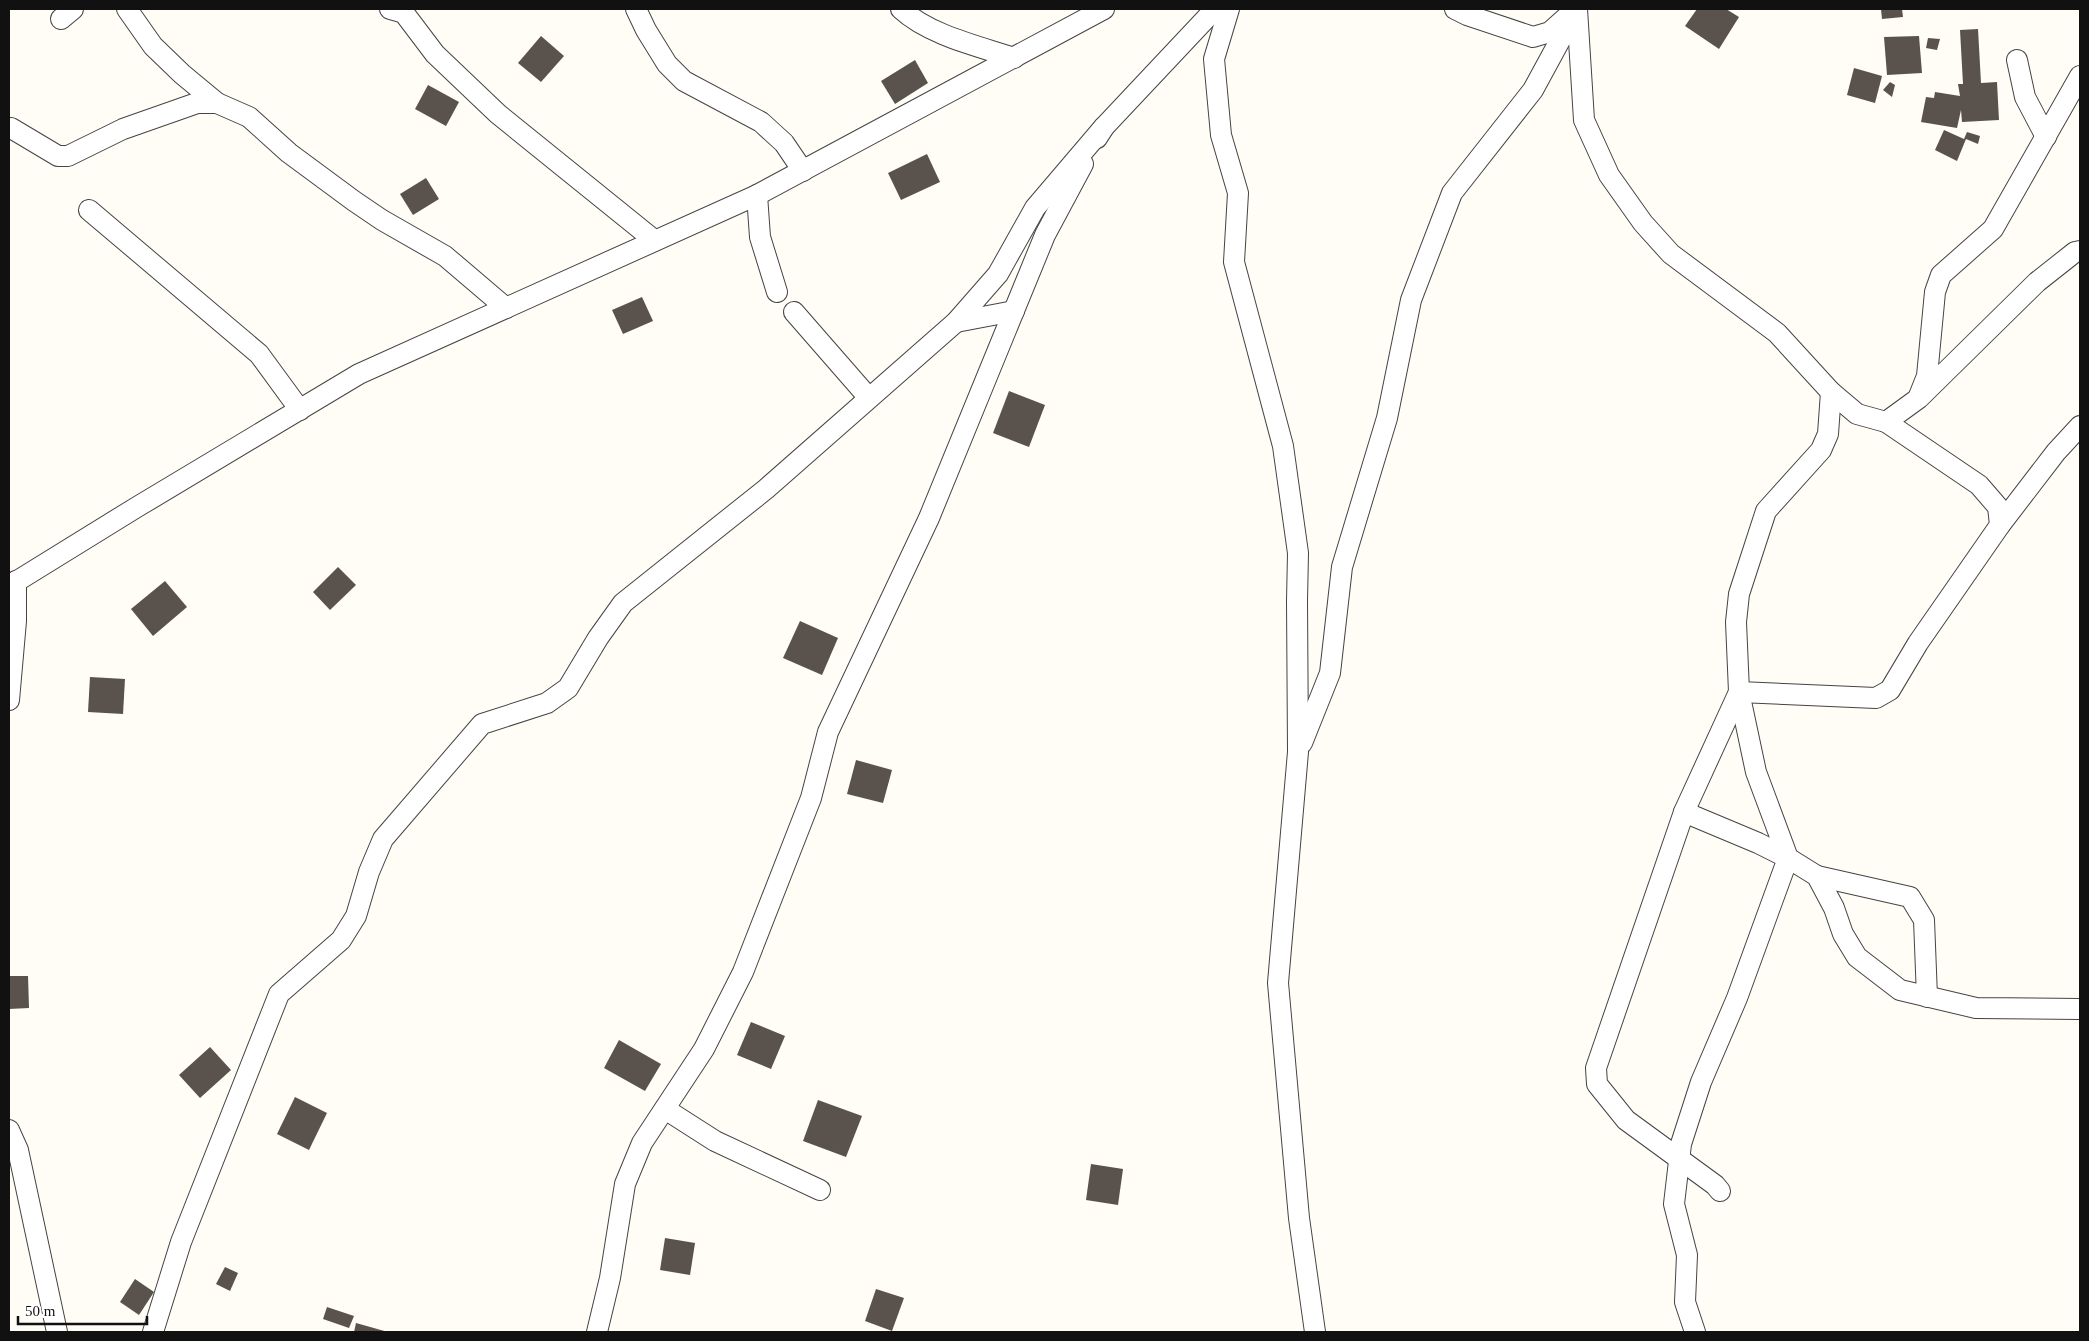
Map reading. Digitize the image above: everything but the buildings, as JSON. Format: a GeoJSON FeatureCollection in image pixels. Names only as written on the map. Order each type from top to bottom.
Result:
{"type":"FeatureCollection","features":[{"type":"Feature","properties":{"kind":"street"},"geometry":{"type":"LineString","coordinates":[[127,9],[154,46],[182,74],[217,103],[249,116],[289,153],[382,220],[445,256],[506,308]]}},
{"type":"Feature","properties":{"kind":"street"},"geometry":{"type":"LineString","coordinates":[[390,9],[404,13],[435,54],[498,114],[654,240]]}},
{"type":"Feature","properties":{"kind":"street"},"geometry":{"type":"LineString","coordinates":[[636,9],[646,30],[667,64],[684,81],[761,122],[784,142],[803,171]]}},
{"type":"Feature","properties":{"kind":"street"},"geometry":{"type":"LineString","coordinates":[[901,9],[929,27],[952,37],[1014,58]]}},
{"type":"Feature","properties":{"kind":"street"},"geometry":{"type":"LineString","coordinates":[[9,700],[16,621],[13,583],[359,374],[757,195],[1104,9]]}},
{"type":"Feature","properties":{"kind":"street"},"geometry":{"type":"LineString","coordinates":[[153,1332],[181,1242],[279,994],[341,940],[356,916],[369,872],[383,839],[482,724],[547,703],[568,688],[622,603],[766,489],[956,322],[998,274],[1035,208],[1104,127],[1215,9]]}},
{"type":"Feature","properties":{"kind":"street"},"geometry":{"type":"LineString","coordinates":[[1229,9],[1214,59],[1221,135],[1238,193],[1234,262],[1283,446],[1298,553],[1296,601],[1298,752],[1278,983],[1299,1218],[1315,1332]]}},
{"type":"Feature","properties":{"kind":"street"},"geometry":{"type":"LineString","coordinates":[[1455,9],[1467,15],[1534,37],[1550,32],[1577,9]]}},
{"type":"Feature","properties":{"kind":"street"},"geometry":{"type":"LineString","coordinates":[[1298,752],[1330,673],[1342,567],[1387,418],[1411,300],[1452,193],[1533,90],[1577,9]]}},
{"type":"Feature","properties":{"kind":"street"},"geometry":{"type":"LineString","coordinates":[[1577,9],[1584,120],[1609,175],[1643,223],[1671,254],[1777,333],[1831,392],[1857,414],[1886,422],[1980,485],[1998,507],[2000,525]]}},
{"type":"Feature","properties":{"kind":"street"},"geometry":{"type":"LineString","coordinates":[[2017,60],[2025,97],[2046,137]]}},
{"type":"Feature","properties":{"kind":"street"},"geometry":{"type":"LineString","coordinates":[[1919,398],[1927,376],[1935,292],[1941,274],[1993,229],[2080,76]]}},
{"type":"Feature","properties":{"kind":"street"},"geometry":{"type":"LineString","coordinates":[[11,128],[58,156],[68,156],[123,129],[197,104],[217,103]]}},
{"type":"Feature","properties":{"kind":"street"},"geometry":{"type":"LineString","coordinates":[[597,1332],[610,1278],[625,1184],[642,1143],[704,1049],[743,972],[811,798],[828,732],[929,518],[1045,234],[1104,127]]}},
{"type":"Feature","properties":{"kind":"street"},"geometry":{"type":"LineString","coordinates":[[757,195],[760,237],[777,292]]}},
{"type":"Feature","properties":{"kind":"street"},"geometry":{"type":"LineString","coordinates":[[89,210],[259,354],[300,410]]}},
{"type":"Feature","properties":{"kind":"street"},"geometry":{"type":"LineString","coordinates":[[1886,422],[1919,398],[2036,282],[2078,253]]}},
{"type":"Feature","properties":{"kind":"street"},"geometry":{"type":"LineString","coordinates":[[956,322],[1014,311]]}},
{"type":"Feature","properties":{"kind":"street"},"geometry":{"type":"LineString","coordinates":[[794,312],[869,398]]}},
{"type":"Feature","properties":{"kind":"street"},"geometry":{"type":"LineString","coordinates":[[1695,1332],[1685,1302],[1687,1255],[1674,1204],[1681,1144],[1701,1082],[1737,998],[1788,858],[1756,772],[1739,692],[1736,622],[1739,594],[1766,511],[1821,450],[1828,434],[1831,392]]}},
{"type":"Feature","properties":{"kind":"street"},"geometry":{"type":"LineString","coordinates":[[1739,692],[1876,698],[1890,690],[1918,643],[2000,525],[2056,452],[2080,426]]}},
{"type":"Feature","properties":{"kind":"street"},"geometry":{"type":"LineString","coordinates":[[1720,1191],[1715,1185],[1679,1161],[1626,1120],[1597,1084],[1596,1068],[1684,812],[1739,692]]}},
{"type":"Feature","properties":{"kind":"street"},"geometry":{"type":"LineString","coordinates":[[1684,812],[1758,843],[1788,858],[1817,876],[1910,897],[1924,920],[1927,996]]}},
{"type":"Feature","properties":{"kind":"street"},"geometry":{"type":"LineString","coordinates":[[1817,876],[1834,908],[1843,934],[1857,957],[1900,990],[1976,1008],[2080,1009]]}},
{"type":"Feature","properties":{"kind":"street"},"geometry":{"type":"LineString","coordinates":[[665,1108],[715,1141],[820,1190]]}},
{"type":"Feature","properties":{"kind":"street"},"geometry":{"type":"LineString","coordinates":[[9,1130],[18,1150],[57,1332]]}}]}
